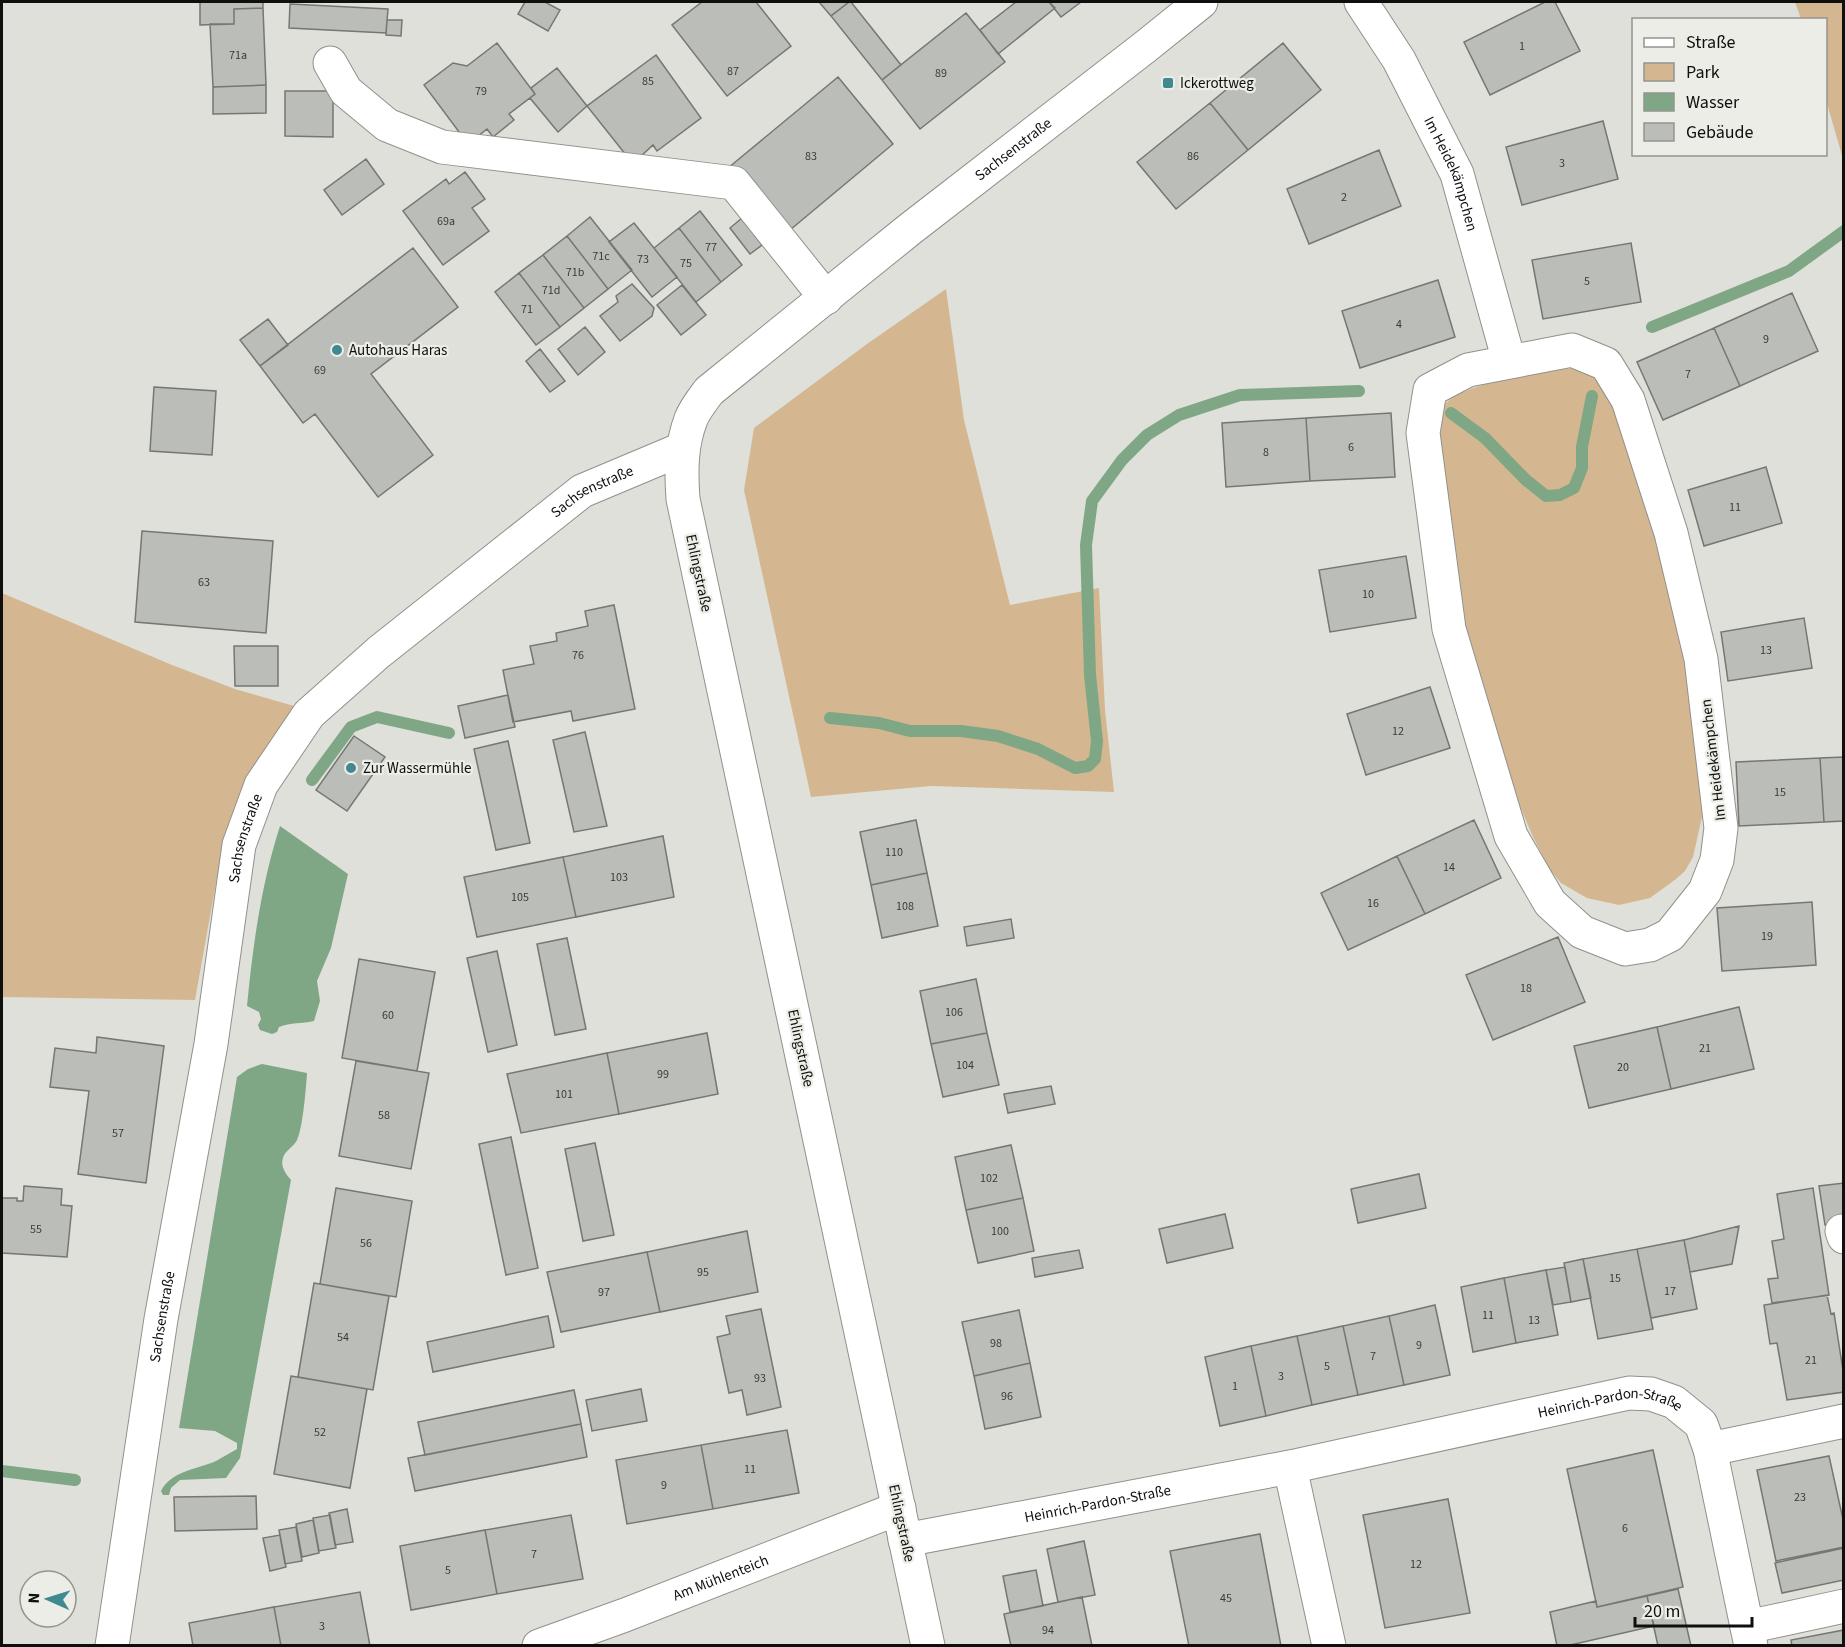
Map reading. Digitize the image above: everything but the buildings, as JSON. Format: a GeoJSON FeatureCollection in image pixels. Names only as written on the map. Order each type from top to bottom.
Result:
{"type":"FeatureCollection","features":[{"type":"Feature","properties":{"kind":"street","name":"Sachsenstraße"},"geometry":{"type":"LineString","coordinates":[[112,1646],[161,1319],[211,1044],[239,845],[261,785],[309,714],[379,652],[582,491],[682,449],[692,417],[709,391],[910,229],[1145,48],[1201,2]]}},
{"type":"Feature","properties":{"kind":"street","name":"Im Heidekämpchen"},"geometry":{"type":"LineString","coordinates":[[1361,2],[1399,60],[1457,174],[1509,361]]}},
{"type":"Feature","properties":{"kind":"street"},"geometry":{"type":"LineString","coordinates":[[330,63],[346,91],[387,125],[442,147],[734,183],[826,298]]}},
{"type":"Feature","properties":{"kind":"street","name":"Im Heidekämpchen"},"geometry":{"type":"LineString","coordinates":[[1572,350],[1606,364],[1628,400],[1671,533],[1701,659],[1721,828],[1717,860],[1705,891],[1670,935],[1650,945],[1625,949],[1582,932],[1550,903],[1510,836],[1449,629],[1423,433],[1430,390],[1468,370],[1509,361],[1572,350]]}},
{"type":"Feature","properties":{"kind":"street","name":"Ehlingstraße"},"geometry":{"type":"LineString","coordinates":[[682,449],[683,499],[928,1646]]}},
{"type":"Feature","properties":{"kind":"street","name":"Heinrich-Pardon-Straße"},"geometry":{"type":"LineString","coordinates":[[906,1540],[1290,1467],[1629,1393],[1651,1394],[1674,1402],[1701,1424],[1710,1449],[1749,1636]]}},
{"type":"Feature","properties":{"kind":"street"},"geometry":{"type":"LineString","coordinates":[[1710,1449],[1844,1421]]}},
{"type":"Feature","properties":{"kind":"street"},"geometry":{"type":"LineString","coordinates":[[1290,1467],[1329,1646]]}},
{"type":"Feature","properties":{"kind":"street","name":"Am Mühlenteich"},"geometry":{"type":"LineString","coordinates":[[539,1646],[636,1611],[899,1508]]}},
{"type":"Feature","properties":{"kind":"street"},"geometry":{"type":"LineString","coordinates":[[1749,1636],[1844,1606]]}},
{"type":"Feature","properties":{"kind":"green space"},"geometry":{"type":"Polygon","coordinates":[[[1795,2],[1843,2],[1843,159],[1827,103],[1827,18],[1801,18],[1795,2]]]}},
{"type":"Feature","properties":{"kind":"green space"},"geometry":{"type":"Polygon","coordinates":[[[946,289],[964,420],[1010,605],[1099,588],[1105,710],[1114,792],[931,786],[811,797],[744,490],[754,428],[946,289]]]}},
{"type":"Feature","properties":{"kind":"green space"},"geometry":{"type":"Polygon","coordinates":[[[1585,367],[1602,384],[1637,463],[1684,649],[1701,775],[1702,817],[1693,857],[1685,871],[1650,898],[1619,905],[1587,898],[1561,883],[1550,870],[1533,837],[1511,785],[1466,649],[1438,425],[1446,403],[1473,388],[1512,378],[1585,367]]]}},
{"type":"Feature","properties":{"kind":"green space"},"geometry":{"type":"Polygon","coordinates":[[[2,593],[172,665],[235,689],[301,708],[247,780],[219,866],[195,1000],[2,997],[2,593]]]}},
{"type":"Feature","properties":{"kind":"water"},"geometry":{"type":"Polygon","coordinates":[[[280,826],[348,874],[331,948],[317,981],[320,1001],[314,1021],[283,1025],[272,1034],[260,1030],[259,1012],[247,1006],[259,915],[280,826]]]}},
{"type":"Feature","properties":{"kind":"water"},"geometry":{"type":"Polygon","coordinates":[[[262,1064],[307,1073],[299,1134],[282,1161],[284,1170],[291,1180],[240,1458],[226,1478],[180,1480],[171,1488],[169,1495],[163,1495],[161,1491],[171,1479],[216,1461],[237,1449],[237,1443],[215,1431],[179,1428],[237,1077],[248,1069],[262,1064]]]}},
{"type":"Feature","properties":{"kind":"waterway"},"geometry":{"type":"LineString","coordinates":[[1652,327],[1789,271],[1844,231]]}},
{"type":"Feature","properties":{"kind":"waterway"},"geometry":{"type":"LineString","coordinates":[[830,718],[879,723],[910,731],[961,731],[998,736],[1038,749],[1075,768],[1088,766],[1095,759],[1097,741],[1090,675],[1086,545],[1092,501],[1122,460],[1147,435],[1179,415],[1240,395],[1359,391]]}},
{"type":"Feature","properties":{"kind":"waterway"},"geometry":{"type":"LineString","coordinates":[[1451,413],[1485,438],[1526,480],[1546,496],[1560,495],[1574,488],[1582,468],[1582,447],[1592,396]]}},
{"type":"Feature","properties":{"kind":"waterway"},"geometry":{"type":"LineString","coordinates":[[312,780],[351,727],[377,717],[449,733]]}},
{"type":"Feature","properties":{"kind":"waterway"},"geometry":{"type":"LineString","coordinates":[[2,1471],[75,1480]]}},
{"type":"Feature","properties":{"kind":"place","name":"Ickerottweg"},"geometry":{"type":"Point","coordinates":[1168,83]}},
{"type":"Feature","properties":{"kind":"place","name":"Autohaus Haras"},"geometry":{"type":"Point","coordinates":[337,350]}},
{"type":"Feature","properties":{"kind":"place","name":"Zur Wassermühle"},"geometry":{"type":"Point","coordinates":[351,768]}}]}
